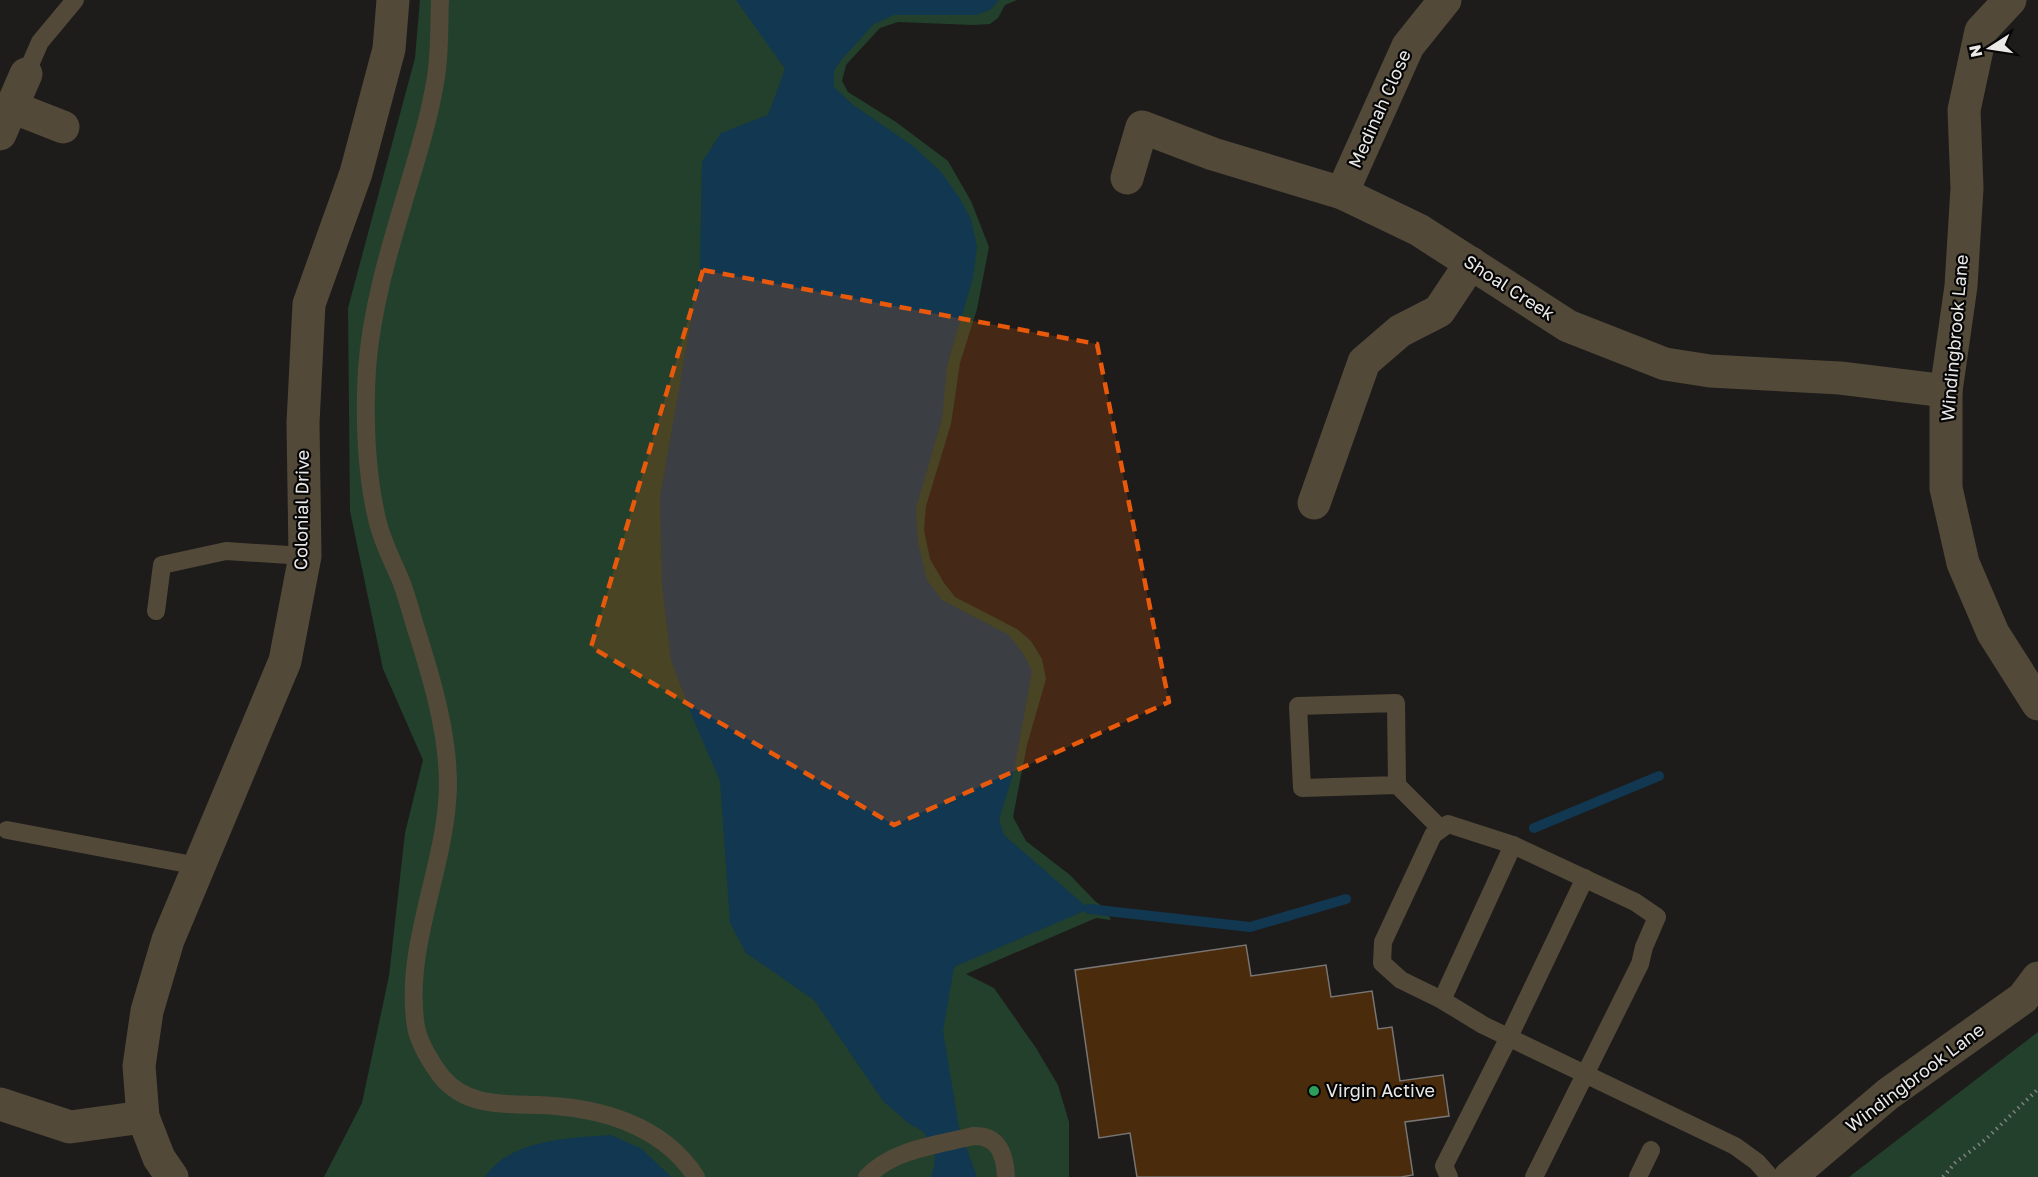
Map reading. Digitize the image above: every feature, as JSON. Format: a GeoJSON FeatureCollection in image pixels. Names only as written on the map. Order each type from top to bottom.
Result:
{"type":"FeatureCollection","features":[{"type":"Feature","properties":{"kind":"street","name":"Colonial Drive"},"geometry":{"type":"LineString","coordinates":[[172,1177],[159,1158],[143,1117],[139,1066],[147,1011],[168,940],[285,661],[305,556],[303,423],[309,304],[356,173],[389,49],[393,0]]}},
{"type":"Feature","properties":{"kind":"street","name":"Medinah Close"},"geometry":{"type":"LineString","coordinates":[[1342,193],[1408,45],[1445,0]]}},
{"type":"Feature","properties":{"kind":"street","name":"Windingbrook Lane"},"geometry":{"type":"LineString","coordinates":[[2010,0],[1981,31],[1964,110],[1967,188],[1961,286],[1946,391],[1946,488],[1963,563],[1994,633],[2038,704]]}},
{"type":"Feature","properties":{"kind":"street"},"geometry":{"type":"LineString","coordinates":[[26,74],[6,120],[63,127]]}},
{"type":"Feature","properties":{"kind":"street","name":"Shoal Creek"},"geometry":{"type":"LineString","coordinates":[[1127,178],[1142,127],[1213,154],[1342,193],[1419,230],[1569,326],[1665,364],[1710,371],[1840,378],[1946,391]]}},
{"type":"Feature","properties":{"kind":"street"},"geometry":{"type":"LineString","coordinates":[[1314,503],[1364,362],[1400,331],[1439,311],[1471,263]]}},
{"type":"Feature","properties":{"kind":"street","name":"Windingbrook Lane"},"geometry":{"type":"LineString","coordinates":[[1790,1177],[1888,1094],[2023,998],[2038,978]]}},
{"type":"Feature","properties":{"kind":"street"},"geometry":{"type":"LineString","coordinates":[[0,1104],[70,1127],[143,1117]]}},
{"type":"Feature","properties":{"kind":"lane"},"geometry":{"type":"LineString","coordinates":[[26,74],[40,42],[75,0]]}},
{"type":"Feature","properties":{"kind":"lane"},"geometry":{"type":"LineString","coordinates":[[440,0],[436,75],[424,131],[378,295],[370,338],[367,374],[369,457],[376,515],[388,552],[402,583],[427,663],[446,755],[448,784],[442,844],[424,918],[416,967],[414,1002],[417,1031],[428,1056],[442,1077],[456,1091],[479,1101],[505,1106],[568,1107],[598,1112],[620,1119],[655,1135],[672,1147],[696,1177]]}},
{"type":"Feature","properties":{"kind":"lane"},"geometry":{"type":"LineString","coordinates":[[156,611],[162,565],[226,551],[305,556]]}},
{"type":"Feature","properties":{"kind":"lane"},"geometry":{"type":"LineString","coordinates":[[1397,785],[1302,788],[1298,706],[1396,703],[1397,785],[1441,830]]}},
{"type":"Feature","properties":{"kind":"lane"},"geometry":{"type":"LineString","coordinates":[[1534,1177],[1586,1074],[1640,964],[1644,946],[1656,917],[1635,902],[1513,845],[1448,824],[1433,835],[1383,942],[1382,963],[1401,980],[1442,1000],[1483,1025],[1509,1037],[1586,1074],[1735,1146],[1757,1162],[1770,1177]]}},
{"type":"Feature","properties":{"kind":"lane"},"geometry":{"type":"LineString","coordinates":[[7,830],[198,866]]}},
{"type":"Feature","properties":{"kind":"lane"},"geometry":{"type":"LineString","coordinates":[[1442,1000],[1513,845]]}},
{"type":"Feature","properties":{"kind":"lane"},"geometry":{"type":"LineString","coordinates":[[1449,1177],[1444,1166],[1585,878]]}},
{"type":"Feature","properties":{"kind":"lane"},"geometry":{"type":"LineString","coordinates":[[867,1177],[883,1162],[914,1151],[973,1136],[985,1136],[993,1140],[1001,1151],[1006,1177]]}},
{"type":"Feature","properties":{"kind":"lane"},"geometry":{"type":"LineString","coordinates":[[1638,1177],[1651,1150]]}},
{"type":"Feature","properties":{"kind":"path"},"geometry":{"type":"LineString","coordinates":[[1943,1177],[1955,1163],[1985,1140],[2038,1089]]}},
{"type":"Feature","properties":{"kind":"highlighted area"},"geometry":{"type":"Polygon","coordinates":[[[703,270],[1097,344],[1169,702],[894,825],[591,647],[703,270]]]}},
{"type":"Feature","properties":{"kind":"green space"},"geometry":{"type":"Polygon","coordinates":[[[420,0],[1017,0],[1005,5],[998,18],[990,24],[898,22],[880,28],[846,65],[842,81],[848,92],[896,122],[948,161],[971,201],[989,247],[977,309],[960,363],[951,424],[926,506],[924,530],[930,559],[955,597],[1017,629],[1031,641],[1042,659],[1046,679],[1027,745],[1013,817],[1026,841],[1070,875],[1106,909],[1111,920],[1096,918],[966,974],[994,988],[1036,1048],[1058,1085],[1069,1122],[1069,1177],[324,1177],[362,1103],[389,976],[405,833],[423,760],[383,669],[350,511],[348,308],[415,58],[420,0]]]}},
{"type":"Feature","properties":{"kind":"green space"},"geometry":{"type":"Polygon","coordinates":[[[2038,1032],[2038,1177],[1849,1177],[2038,1032]]]}},
{"type":"Feature","properties":{"kind":"water"},"geometry":{"type":"Polygon","coordinates":[[[736,0],[999,0],[990,10],[976,15],[894,15],[874,24],[834,71],[834,87],[853,105],[913,146],[941,172],[971,219],[977,247],[973,278],[947,366],[942,419],[916,508],[918,543],[927,580],[942,600],[1009,635],[1024,655],[1032,671],[1014,771],[999,820],[1004,835],[1089,909],[954,967],[943,1031],[959,1127],[977,1177],[930,1177],[935,1156],[924,1132],[908,1123],[883,1101],[814,1000],[746,953],[730,923],[720,781],[671,660],[662,585],[660,497],[700,269],[702,162],[721,133],[768,115],[785,69],[736,0]]]}},
{"type":"Feature","properties":{"kind":"water"},"geometry":{"type":"Polygon","coordinates":[[[611,1135],[642,1149],[671,1177],[485,1177],[496,1164],[525,1148],[578,1137],[611,1135]]]}},
{"type":"Feature","properties":{"kind":"building"},"geometry":{"type":"Polygon","coordinates":[[[1246,945],[1251,976],[1326,965],[1331,997],[1372,991],[1378,1029],[1392,1027],[1400,1081],[1443,1075],[1449,1116],[1405,1122],[1413,1175],[1401,1177],[1137,1177],[1130,1133],[1099,1138],[1075,970],[1246,945]]]}},
{"type":"Feature","properties":{"kind":"waterway"},"geometry":{"type":"LineString","coordinates":[[1534,828],[1659,776]]}},
{"type":"Feature","properties":{"kind":"waterway"},"geometry":{"type":"LineString","coordinates":[[1089,909],[1250,927],[1346,899]]}},
{"type":"Feature","properties":{"kind":"place","name":"Virgin Active"},"geometry":{"type":"Point","coordinates":[1314,1091]}}]}
